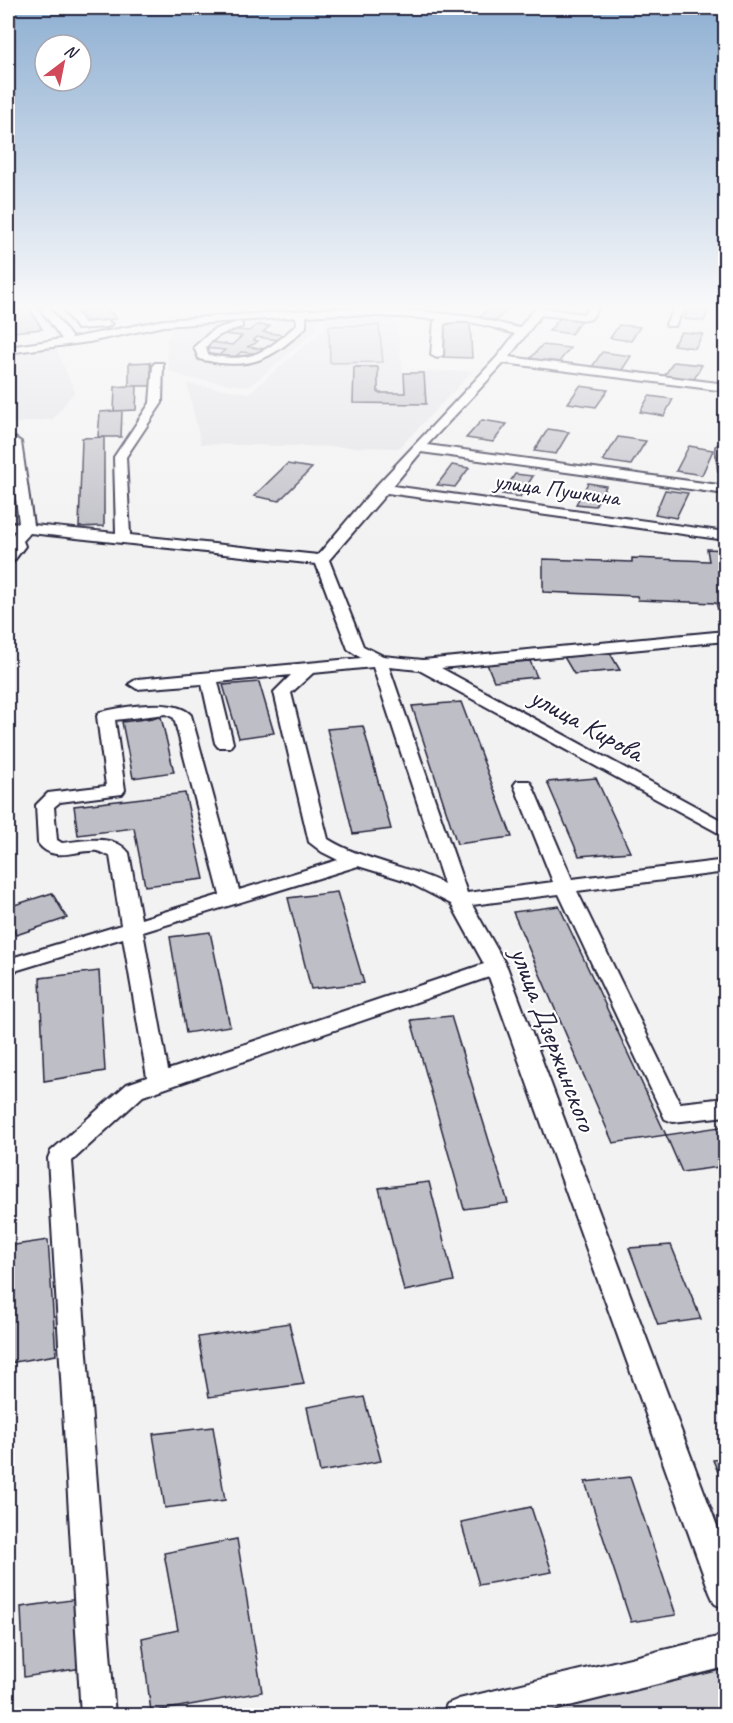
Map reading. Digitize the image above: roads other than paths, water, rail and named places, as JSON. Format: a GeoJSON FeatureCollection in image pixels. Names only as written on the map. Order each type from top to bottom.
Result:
{"type":"FeatureCollection","features":[{"type":"Feature","properties":{"kind":"street"},"geometry":{"type":"LineString","coordinates":[[123,538],[120,457],[156,403],[157,387]]}},
{"type":"Feature","properties":{"kind":"street"},"geometry":{"type":"LineString","coordinates":[[322,560],[382,488],[475,387]]}},
{"type":"Feature","properties":{"kind":"street"},"geometry":{"type":"LineString","coordinates":[[8,559],[18,546],[16,541],[25,529],[15,442]]}},
{"type":"Feature","properties":{"kind":"street"},"geometry":{"type":"LineString","coordinates":[[726,445],[722,447],[726,471]]}},
{"type":"Feature","properties":{"kind":"street"},"geometry":{"type":"LineString","coordinates":[[418,448],[726,490]]}},
{"type":"Feature","properties":{"kind":"street","name":"улица Пушкина"},"geometry":{"type":"LineString","coordinates":[[382,488],[726,536]]}},
{"type":"Feature","properties":{"kind":"street"},"geometry":{"type":"LineString","coordinates":[[8,526],[322,560]]}},
{"type":"Feature","properties":{"kind":"street"},"geometry":{"type":"LineString","coordinates":[[322,560],[356,649],[380,661]]}},
{"type":"Feature","properties":{"kind":"street"},"geometry":{"type":"LineString","coordinates":[[137,684],[380,661],[423,665],[726,636]]}},
{"type":"Feature","properties":{"kind":"street","name":"улица Дзержинского"},"geometry":{"type":"LineString","coordinates":[[380,661],[459,900],[496,967],[726,1593]]}},
{"type":"Feature","properties":{"kind":"street","name":"улица Кирова"},"geometry":{"type":"LineString","coordinates":[[423,665],[726,831]]}},
{"type":"Feature","properties":{"kind":"street"},"geometry":{"type":"LineString","coordinates":[[308,669],[282,692],[319,842],[335,853],[355,861],[396,870],[459,900],[726,866]]}},
{"type":"Feature","properties":{"kind":"street"},"geometry":{"type":"LineString","coordinates":[[209,678],[224,742]]}},
{"type":"Feature","properties":{"kind":"street"},"geometry":{"type":"LineString","coordinates":[[159,1082],[119,853],[99,845],[59,849],[48,843],[45,805],[55,797],[116,790],[106,716],[168,709],[182,715],[231,898]]}},
{"type":"Feature","properties":{"kind":"street"},"geometry":{"type":"LineString","coordinates":[[523,785],[565,886],[674,1113],[726,1107]]}},
{"type":"Feature","properties":{"kind":"street"},"geometry":{"type":"LineString","coordinates":[[8,966],[355,861]]}},
{"type":"Feature","properties":{"kind":"street"},"geometry":{"type":"LineString","coordinates":[[98,1716],[60,1158],[135,1090],[496,967]]}},
{"type":"Feature","properties":{"kind":"street"},"geometry":{"type":"LineString","coordinates":[[459,1716],[726,1652]]}}]}
